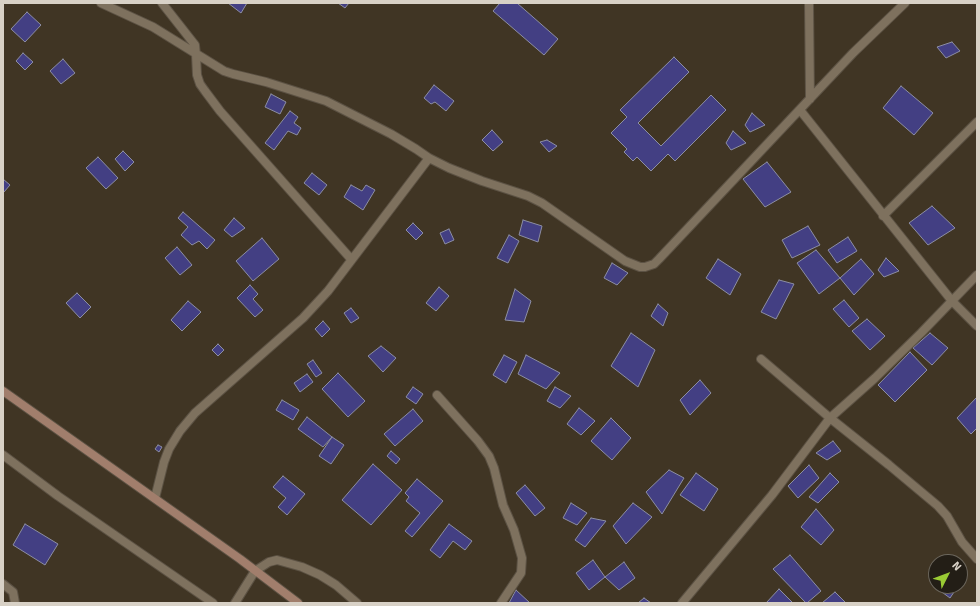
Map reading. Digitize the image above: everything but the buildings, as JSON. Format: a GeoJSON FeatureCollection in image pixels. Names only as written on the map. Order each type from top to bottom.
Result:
{"type":"FeatureCollection","features":[{"type":"Feature","properties":{"kind":"main road"},"geometry":{"type":"LineString","coordinates":[[3,391],[156,498],[298,603]]}},
{"type":"Feature","properties":{"kind":"street"},"geometry":{"type":"LineString","coordinates":[[101,3],[153,27],[224,71],[266,82],[326,101],[391,134],[429,158],[482,181],[528,196],[542,203],[625,261],[640,267],[654,264],[854,53],[905,3]]}},
{"type":"Feature","properties":{"kind":"street"},"geometry":{"type":"LineString","coordinates":[[162,3],[194,45],[197,75],[200,84],[205,91],[220,111],[351,260]]}},
{"type":"Feature","properties":{"kind":"street"},"geometry":{"type":"LineString","coordinates":[[808,3],[810,99]]}},
{"type":"Feature","properties":{"kind":"street"},"geometry":{"type":"LineString","coordinates":[[800,110],[952,301],[977,326]]}},
{"type":"Feature","properties":{"kind":"street"},"geometry":{"type":"LineString","coordinates":[[883,216],[977,122]]}},
{"type":"Feature","properties":{"kind":"street"},"geometry":{"type":"LineString","coordinates":[[156,498],[164,462],[169,449],[180,431],[195,413],[303,318],[328,291],[429,158]]}},
{"type":"Feature","properties":{"kind":"street"},"geometry":{"type":"LineString","coordinates":[[682,603],[772,495],[830,418],[875,378],[977,275]]}},
{"type":"Feature","properties":{"kind":"street"},"geometry":{"type":"LineString","coordinates":[[761,359],[830,418],[938,506],[947,516],[962,542],[977,559]]}},
{"type":"Feature","properties":{"kind":"street"},"geometry":{"type":"LineString","coordinates":[[437,395],[478,441],[489,456],[494,468],[503,505],[516,537],[522,558],[522,568],[517,579],[501,603]]}},
{"type":"Feature","properties":{"kind":"street"},"geometry":{"type":"LineString","coordinates":[[3,455],[58,496],[213,603]]}},
{"type":"Feature","properties":{"kind":"street"},"geometry":{"type":"LineString","coordinates":[[234,603],[255,571],[274,560],[283,561],[320,574],[336,585],[357,603]]}},
{"type":"Feature","properties":{"kind":"street"},"geometry":{"type":"LineString","coordinates":[[3,584],[13,592],[15,603]]}}]}
